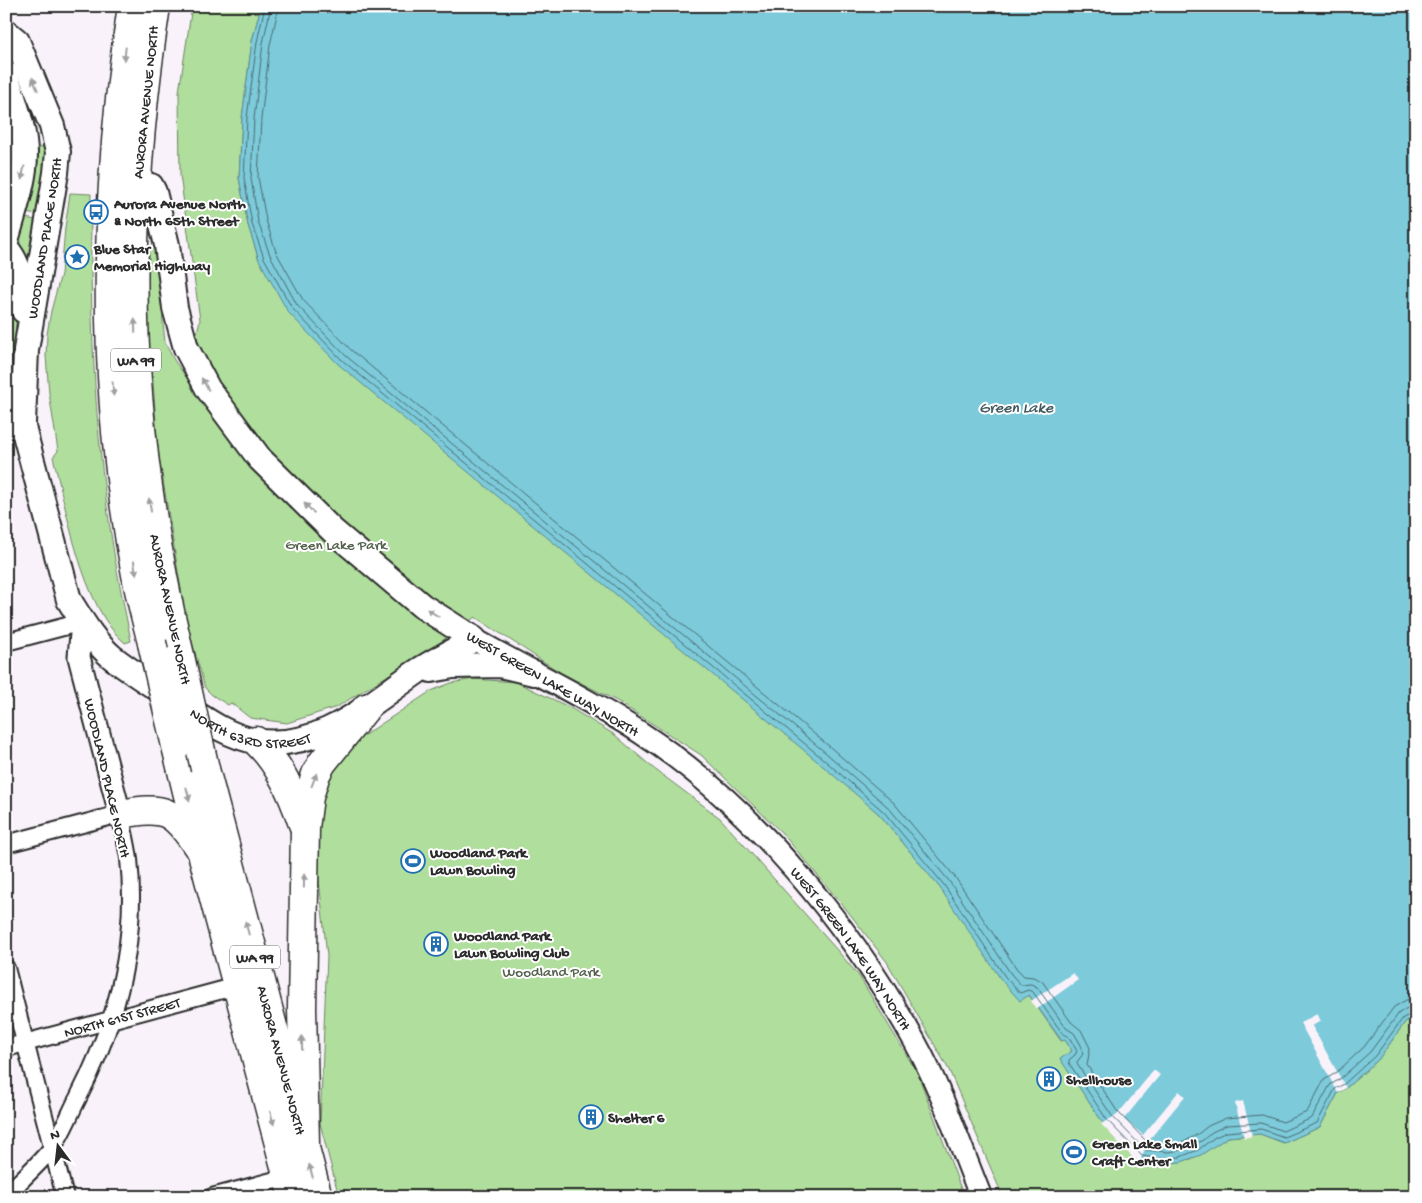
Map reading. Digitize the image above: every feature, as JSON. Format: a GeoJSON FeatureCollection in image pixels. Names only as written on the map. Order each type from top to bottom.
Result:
{"type":"FeatureCollection","features":[{"type":"Feature","properties":{"kind":"highway","name":"AURORA AVENUE NORTH"},"geometry":{"type":"LineString","coordinates":[[132,6],[124,62],[112,188],[109,289],[111,363],[125,508],[137,581],[202,853],[290,1187]]}},
{"type":"Feature","properties":{"kind":"highway","name":"AURORA AVENUE NORTH"},"geometry":{"type":"LineString","coordinates":[[156,6],[148,61],[136,183],[134,244],[134,305],[141,427],[148,488],[157,548],[205,769],[318,1197]]}},
{"type":"Feature","properties":{"kind":"highway"},"geometry":{"type":"LineString","coordinates":[[304,1144],[301,1028],[305,828],[309,797],[316,774],[328,755],[366,708]]}},
{"type":"Feature","properties":{"kind":"highway"},"geometry":{"type":"LineString","coordinates":[[256,741],[270,756],[285,780],[305,828]]}},
{"type":"Feature","properties":{"kind":"highway"},"geometry":{"type":"LineString","coordinates":[[120,814],[143,810],[158,810],[176,820],[202,853]]}},
{"type":"Feature","properties":{"kind":"main road","name":"WOODLAND PLACE NORTH"},"geometry":{"type":"LineString","coordinates":[[6,32],[17,41],[52,126],[57,141],[58,160],[14,429]]}},
{"type":"Feature","properties":{"kind":"main road","name":"WOODLAND PLACE NORTH"},"geometry":{"type":"LineString","coordinates":[[6,74],[24,139],[25,152],[24,169],[6,242]]}},
{"type":"Feature","properties":{"kind":"main road"},"geometry":{"type":"LineString","coordinates":[[24,139],[52,126]]}},
{"type":"Feature","properties":{"kind":"main road","name":"WEST GREEN LAKE WAY NORTH"},"geometry":{"type":"LineString","coordinates":[[136,183],[151,186],[154,192],[167,245],[175,308],[186,348],[208,389],[260,459],[333,531],[422,606],[474,640]]}},
{"type":"Feature","properties":{"kind":"main road"},"geometry":{"type":"LineString","coordinates":[[6,248],[17,264],[22,282],[26,350]]}},
{"type":"Feature","properties":{"kind":"main road","name":"WOODLAND PLACE NORTH"},"geometry":{"type":"LineString","coordinates":[[6,385],[14,429],[68,600],[82,622]]}},
{"type":"Feature","properties":{"kind":"main road","name":"NORTH 63RD STREET"},"geometry":{"type":"LineString","coordinates":[[82,622],[111,656],[216,726],[237,736],[256,741],[283,742],[313,737],[345,722],[417,672],[474,640]]}},
{"type":"Feature","properties":{"kind":"main road"},"geometry":{"type":"LineString","coordinates":[[417,672],[453,666],[500,665],[534,673]]}},
{"type":"Feature","properties":{"kind":"street"},"geometry":{"type":"LineString","coordinates":[[6,642],[82,622]]}},
{"type":"Feature","properties":{"kind":"street","name":"WOODLAND PLACE NORTH"},"geometry":{"type":"LineString","coordinates":[[6,1195],[53,1147],[85,1084],[111,1020],[122,982],[129,932],[129,859],[120,814],[79,657],[82,622]]}},
{"type":"Feature","properties":{"kind":"street","name":"WEST GREEN LAKE WAY NORTH"},"geometry":{"type":"LineString","coordinates":[[474,640],[595,704],[641,733],[695,772],[746,818],[793,869],[831,915],[878,980],[916,1044],[934,1081],[981,1197]]}},
{"type":"Feature","properties":{"kind":"street"},"geometry":{"type":"LineString","coordinates":[[6,844],[120,814]]}},
{"type":"Feature","properties":{"kind":"street"},"geometry":{"type":"LineString","coordinates":[[6,968],[65,1197]]}},
{"type":"Feature","properties":{"kind":"street","name":"NORTH 61ST STREET"},"geometry":{"type":"LineString","coordinates":[[6,1048],[237,986]]}},
{"type":"Feature","properties":{"kind":"street"},"geometry":{"type":"LineString","coordinates":[[212,1197],[290,1187]]}},
{"type":"Feature","properties":{"kind":"green space","name":"Green Lake Park"},"geometry":{"type":"Polygon","coordinates":[[[192,6],[261,6],[252,41],[242,118],[239,178],[248,225],[259,260],[880,815],[1029,995],[1061,1041],[1065,1039],[1072,1051],[1061,1059],[1103,1123],[1140,1161],[1159,1164],[1191,1159],[1228,1137],[1260,1134],[1284,1143],[1320,1127],[1338,1093],[1378,1060],[1406,1021],[1416,1016],[1416,1197],[1003,1197],[949,1070],[887,962],[846,909],[782,833],[701,755],[617,701],[561,673],[475,617],[435,646],[337,707],[287,723],[250,718],[231,703],[228,705],[212,695],[205,688],[186,620],[158,450],[149,354],[146,248],[154,247],[156,249],[165,343],[186,377],[200,320],[180,175],[179,92],[192,6]]]}},
{"type":"Feature","properties":{"kind":"green space"},"geometry":{"type":"Polygon","coordinates":[[[6,46],[41,122],[31,126],[6,46]]]}},
{"type":"Feature","properties":{"kind":"green space"},"geometry":{"type":"Polygon","coordinates":[[[49,144],[42,216],[20,212],[33,151],[49,144]]]}},
{"type":"Feature","properties":{"kind":"green space"},"geometry":{"type":"Polygon","coordinates":[[[70,193],[91,194],[91,279],[96,407],[111,534],[131,641],[125,643],[110,627],[87,583],[78,557],[53,457],[58,451],[49,393],[46,356],[47,334],[61,274],[70,193]]]}},
{"type":"Feature","properties":{"kind":"green space"},"geometry":{"type":"Polygon","coordinates":[[[19,217],[42,221],[32,282],[13,241],[19,217]]]}},
{"type":"Feature","properties":{"kind":"green space"},"geometry":{"type":"Polygon","coordinates":[[[6,269],[12,269],[16,316],[14,367],[11,371],[6,355],[6,269]]]}},
{"type":"Feature","properties":{"kind":"green space","name":"Woodland Park"},"geometry":{"type":"Polygon","coordinates":[[[473,679],[516,682],[569,707],[615,735],[653,768],[720,818],[859,976],[918,1074],[964,1197],[339,1197],[320,1123],[327,956],[316,851],[321,800],[333,769],[357,740],[431,691],[451,683],[473,679]]]}},
{"type":"Feature","properties":{"kind":"water","name":"Green Lake"},"geometry":{"type":"Polygon","coordinates":[[[261,6],[1416,6],[1416,1016],[1406,1021],[1378,1060],[1338,1093],[1320,1127],[1284,1143],[1260,1134],[1228,1137],[1201,1155],[1181,1162],[1159,1164],[1140,1161],[1103,1123],[1060,1059],[1072,1051],[1065,1040],[1062,1041],[1029,995],[1020,1001],[1002,981],[940,888],[880,815],[338,364],[288,312],[259,260],[248,225],[239,178],[242,118],[252,41],[261,6]]]}},
{"type":"Feature","properties":{"kind":"pier"},"geometry":{"type":"Polygon","coordinates":[[[1073,973],[1078,980],[1037,1009],[1031,1001],[1073,973]]]}},
{"type":"Feature","properties":{"kind":"pier"},"geometry":{"type":"Polygon","coordinates":[[[1317,1014],[1321,1021],[1312,1026],[1346,1088],[1338,1093],[1300,1023],[1317,1014]]]}},
{"type":"Feature","properties":{"kind":"pier"},"geometry":{"type":"Polygon","coordinates":[[[1154,1070],[1160,1075],[1124,1119],[1143,1135],[1179,1091],[1185,1096],[1148,1141],[1140,1161],[1134,1159],[1101,1124],[1117,1115],[1154,1070]]]}},
{"type":"Feature","properties":{"kind":"pier"},"geometry":{"type":"Polygon","coordinates":[[[1243,1101],[1252,1136],[1244,1138],[1235,1103],[1243,1101]]]}},
{"type":"Feature","properties":{"kind":"place","name":"Aurora Avenue North & North 65th Street"},"geometry":{"type":"Point","coordinates":[96,212]}},
{"type":"Feature","properties":{"kind":"place","name":"Blue Star Memorial Highway"},"geometry":{"type":"Point","coordinates":[77,257]}},
{"type":"Feature","properties":{"kind":"place","name":"Woodland Park Lawn Bowling"},"geometry":{"type":"Point","coordinates":[413,861]}},
{"type":"Feature","properties":{"kind":"place","name":"Woodland Park Lawn Bowling Club"},"geometry":{"type":"Point","coordinates":[436,944]}},
{"type":"Feature","properties":{"kind":"place","name":"Shellhouse"},"geometry":{"type":"Point","coordinates":[1049,1079]}},
{"type":"Feature","properties":{"kind":"place","name":"Shelter 6"},"geometry":{"type":"Point","coordinates":[591,1117]}},
{"type":"Feature","properties":{"kind":"place","name":"Green Lake Small Craft Center"},"geometry":{"type":"Point","coordinates":[1074,1152]}}]}
